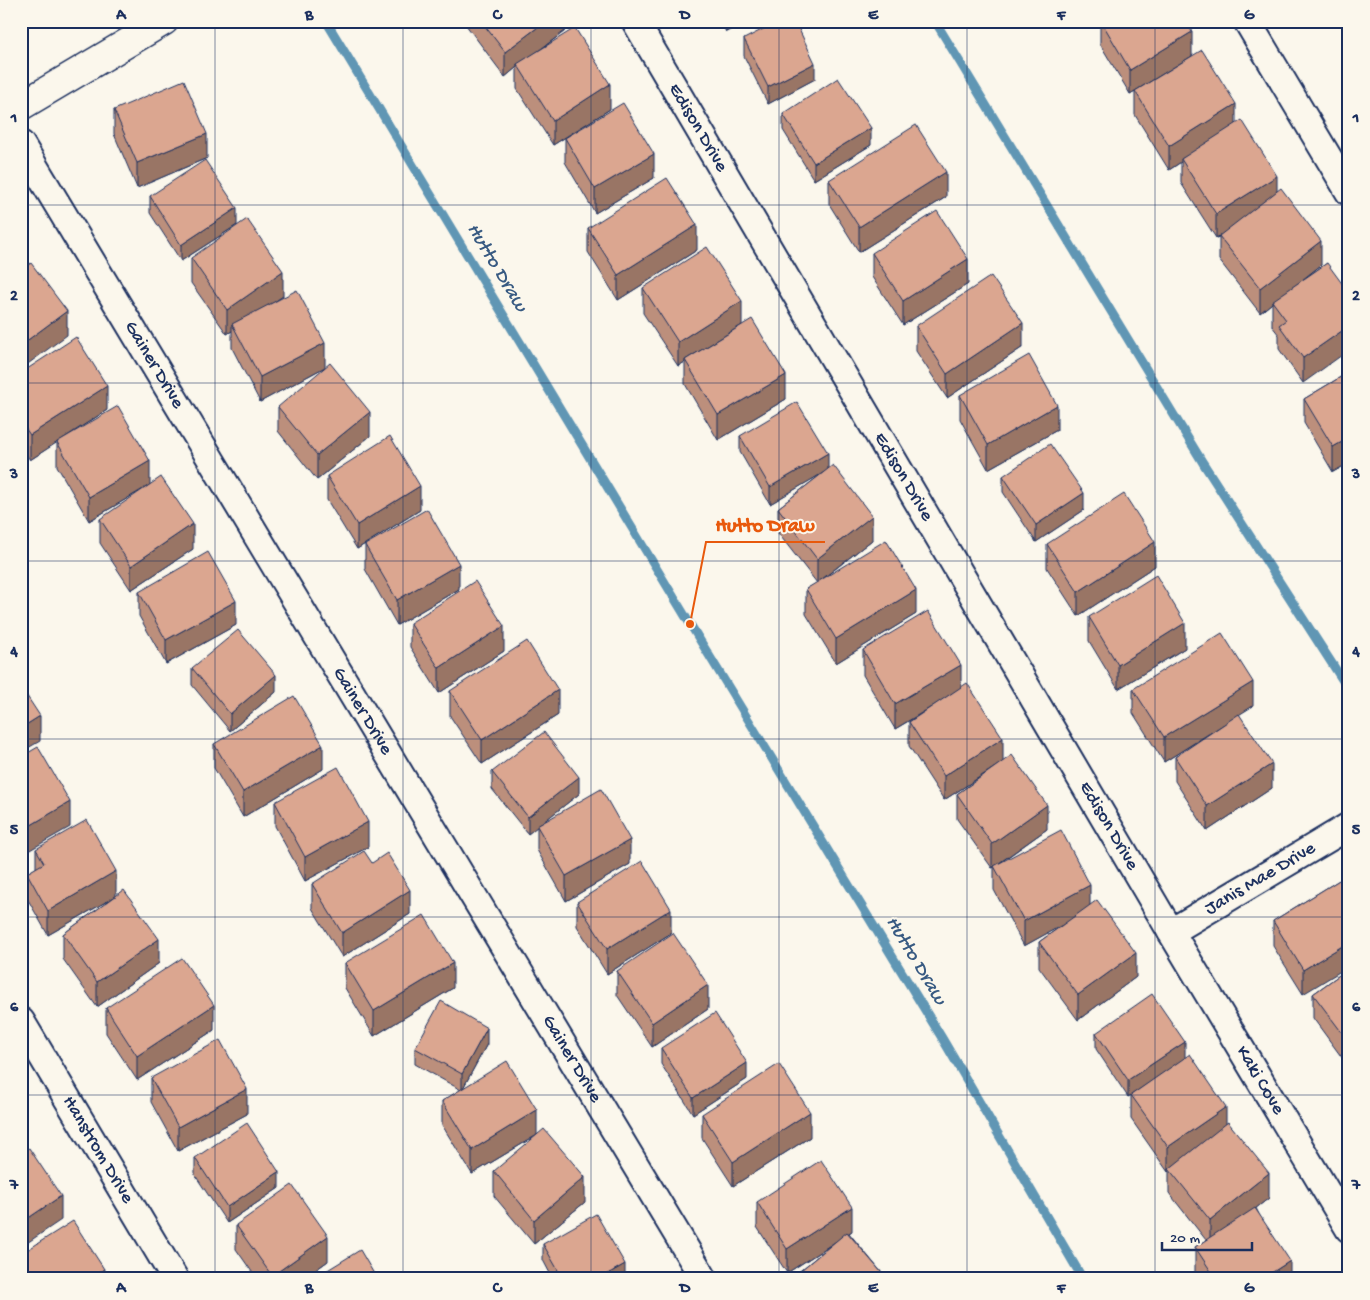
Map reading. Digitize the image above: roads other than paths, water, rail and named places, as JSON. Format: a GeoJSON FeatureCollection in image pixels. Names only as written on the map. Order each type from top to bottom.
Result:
{"type":"FeatureCollection","features":[{"type":"Feature","properties":{"kind":"street"},"geometry":{"type":"LineString","coordinates":[[21,106],[164,21]]}},
{"type":"Feature","properties":{"kind":"street","name":"Edison Drive"},"geometry":{"type":"LineString","coordinates":[[634,21],[1171,932]]}},
{"type":"Feature","properties":{"kind":"street"},"geometry":{"type":"LineString","coordinates":[[1248,21],[1349,192]]}},
{"type":"Feature","properties":{"kind":"street","name":"Gainer Drive"},"geometry":{"type":"LineString","coordinates":[[21,144],[704,1279]]}},
{"type":"Feature","properties":{"kind":"street","name":"Janis Mae Drive"},"geometry":{"type":"LineString","coordinates":[[1171,932],[1349,826]]}},
{"type":"Feature","properties":{"kind":"street","name":"Kaki Cove"},"geometry":{"type":"LineString","coordinates":[[1171,932],[1349,1229]]}},
{"type":"Feature","properties":{"kind":"street","name":"Hanstrom Drive"},"geometry":{"type":"LineString","coordinates":[[21,1021],[175,1279]]}},
{"type":"Feature","properties":{"kind":"waterway","name":"Hutto Draw"},"geometry":{"type":"LineString","coordinates":[[326,21],[942,1038],[1083,1279]]}},
{"type":"Feature","properties":{"kind":"waterway"},"geometry":{"type":"LineString","coordinates":[[935,21],[1203,463],[1349,690]]}},
{"type":"Feature","properties":{"kind":"place","name":"Hutto Draw"},"geometry":{"type":"Point","coordinates":[690,624]}}]}
